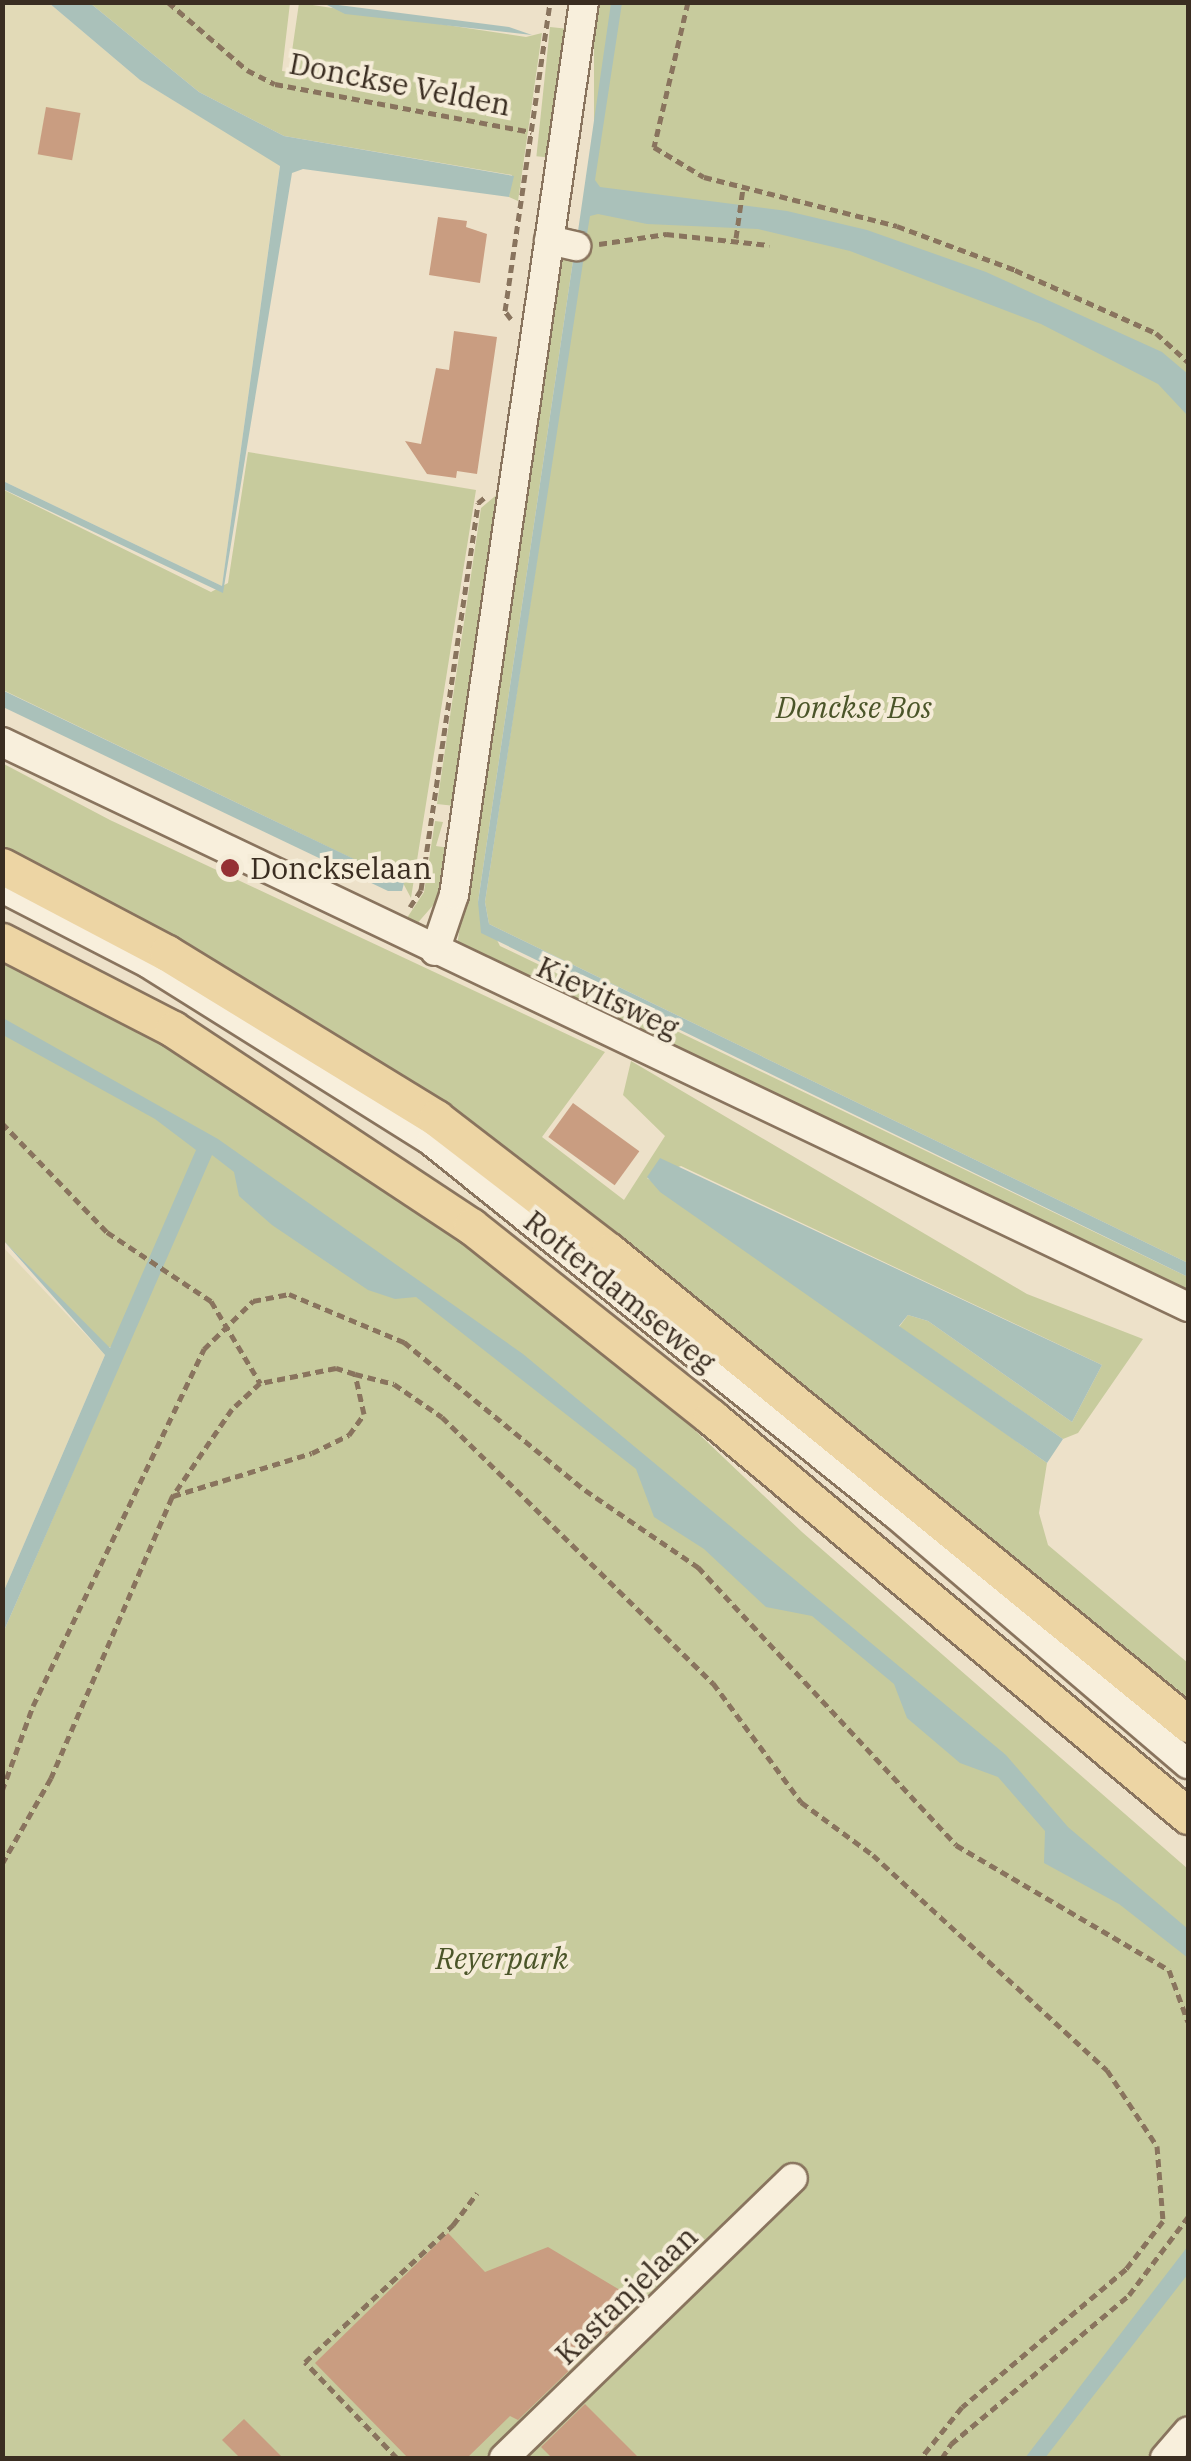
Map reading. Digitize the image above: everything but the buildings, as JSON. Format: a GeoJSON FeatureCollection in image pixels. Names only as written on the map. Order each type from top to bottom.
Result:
{"type":"FeatureCollection","features":[{"type":"Feature","properties":{"kind":"main road","name":"Rotterdamseweg"},"geometry":{"type":"LineString","coordinates":[[2,866],[168,953],[436,1118],[609,1251],[1188,1724]]}},
{"type":"Feature","properties":{"kind":"main road","name":"Rotterdamseweg"},"geometry":{"type":"LineString","coordinates":[[2,941],[173,1029],[471,1226],[711,1416],[1188,1816]]}},
{"type":"Feature","properties":{"kind":"street"},"geometry":{"type":"LineString","coordinates":[[435,951],[454,896],[562,243],[584,2]]}},
{"type":"Feature","properties":{"kind":"street","name":"Kievitsweg"},"geometry":{"type":"LineString","coordinates":[[2,742],[1188,1306]]}},
{"type":"Feature","properties":{"kind":"street","name":"Rotterdamseweg"},"geometry":{"type":"LineString","coordinates":[[2,888],[148,964],[430,1140],[895,1514],[1188,1764]]}},
{"type":"Feature","properties":{"kind":"street","name":"Kastanjelaan"},"geometry":{"type":"LineString","coordinates":[[504,2458],[793,2178]]}},
{"type":"Feature","properties":{"kind":"street"},"geometry":{"type":"LineString","coordinates":[[1165,2458],[1188,2432]]}},
{"type":"Feature","properties":{"kind":"path","name":"Donckse Velden"},"geometry":{"type":"LineString","coordinates":[[168,2],[247,70],[275,84],[532,132]]}},
{"type":"Feature","properties":{"kind":"path"},"geometry":{"type":"LineString","coordinates":[[517,327],[505,311],[550,2]]}},
{"type":"Feature","properties":{"kind":"path"},"geometry":{"type":"LineString","coordinates":[[688,2],[654,146],[704,177],[897,226],[1015,270],[1156,333],[1188,362]]}},
{"type":"Feature","properties":{"kind":"path"},"geometry":{"type":"LineString","coordinates":[[737,235],[743,188]]}},
{"type":"Feature","properties":{"kind":"path"},"geometry":{"type":"LineString","coordinates":[[562,243],[666,234],[737,235],[769,245]]}},
{"type":"Feature","properties":{"kind":"path"},"geometry":{"type":"LineString","coordinates":[[395,932],[421,890],[478,504],[491,493]]}},
{"type":"Feature","properties":{"kind":"path"},"geometry":{"type":"LineString","coordinates":[[2,1123],[138,1257],[168,1272],[229,1321],[260,1383]]}},
{"type":"Feature","properties":{"kind":"path"},"geometry":{"type":"LineString","coordinates":[[2,1791],[33,1706],[166,1419],[204,1349],[253,1301],[289,1294],[404,1342],[585,1490],[698,1567],[956,1845],[1169,1970],[1188,2022]]}},
{"type":"Feature","properties":{"kind":"path"},"geometry":{"type":"LineString","coordinates":[[2,1864],[51,1778],[172,1497],[232,1409],[260,1383],[298,1371],[355,1374],[394,1384],[442,1416],[713,1684],[801,1802],[873,1854],[1107,2070],[1158,2146],[1163,2221],[1126,2269],[962,2408],[921,2458]]}},
{"type":"Feature","properties":{"kind":"path"},"geometry":{"type":"LineString","coordinates":[[172,1497],[350,1435],[364,1414],[355,1374]]}},
{"type":"Feature","properties":{"kind":"path"},"geometry":{"type":"LineString","coordinates":[[398,2458],[306,2362],[453,2225],[477,2193]]}},
{"type":"Feature","properties":{"kind":"path"},"geometry":{"type":"LineString","coordinates":[[942,2458],[950,2444],[1129,2295],[1188,2217]]}},
{"type":"Feature","properties":{"kind":"shaded area"},"geometry":{"type":"Polygon","coordinates":[[[2,3],[49,3],[140,80],[280,165],[222,586],[3,481],[2,3]]]}},
{"type":"Feature","properties":{"kind":"shaded area"},"geometry":{"type":"Polygon","coordinates":[[[3,1247],[105,1355],[3,1593],[3,1247]]]}},
{"type":"Feature","properties":{"kind":"green space"},"geometry":{"type":"Polygon","coordinates":[[[90,3],[290,3],[282,71],[289,72],[299,3],[526,37],[542,33],[518,201],[509,197],[512,175],[284,136],[199,92],[90,3]]]}},
{"type":"Feature","properties":{"kind":"green space"},"geometry":{"type":"Polygon","coordinates":[[[594,3],[611,3],[611,231],[594,231],[594,3]]]}},
{"type":"Feature","properties":{"kind":"green space","name":"Donckse Bos"},"geometry":{"type":"Polygon","coordinates":[[[621,3],[1188,3],[1188,1263],[489,924],[485,902],[621,3]]]}},
{"type":"Feature","properties":{"kind":"green space"},"geometry":{"type":"Polygon","coordinates":[[[550,27],[569,29],[555,158],[536,156],[550,27]]]}},
{"type":"Feature","properties":{"kind":"green space"},"geometry":{"type":"Polygon","coordinates":[[[574,254],[478,902],[500,946],[1188,1277],[1188,1291],[457,946],[558,255],[574,254]]]}},
{"type":"Feature","properties":{"kind":"green space"},"geometry":{"type":"Polygon","coordinates":[[[248,452],[476,490],[411,898],[403,883],[3,690],[2,489],[211,592],[228,583],[248,452]]]}},
{"type":"Feature","properties":{"kind":"green space"},"geometry":{"type":"Polygon","coordinates":[[[500,492],[455,806],[437,804],[481,508],[500,492]]]}},
{"type":"Feature","properties":{"kind":"green space"},"geometry":{"type":"Polygon","coordinates":[[[2,763],[110,820],[605,1052],[542,1137],[624,1200],[665,1136],[623,1095],[631,1061],[1027,1294],[1143,1339],[1078,1433],[1063,1439],[899,1327],[908,1315],[928,1321],[1072,1422],[1102,1365],[681,1166],[647,1178],[1047,1463],[1039,1513],[1048,1545],[1188,1663],[1188,1698],[685,1293],[3,851],[2,763]]]}},
{"type":"Feature","properties":{"kind":"green space"},"geometry":{"type":"Polygon","coordinates":[[[435,821],[443,822],[436,846],[449,848],[442,895],[415,926],[405,921],[424,892],[435,821]]]}},
{"type":"Feature","properties":{"kind":"green space","name":"Reyerpark"},"geometry":{"type":"Polygon","coordinates":[[[3,955],[233,1083],[414,1202],[641,1379],[802,1532],[1188,1869],[1188,2419],[1155,2458],[3,2458],[3,1633],[131,1338],[108,1348],[3,1240],[3,955]]]}},
{"type":"Feature","properties":{"kind":"water"},"geometry":{"type":"Polygon","coordinates":[[[49,3],[90,3],[199,92],[284,136],[514,176],[509,197],[303,169],[292,173],[223,593],[3,489],[3,481],[222,586],[280,166],[140,80],[49,3]]]}},
{"type":"Feature","properties":{"kind":"water"},"geometry":{"type":"Polygon","coordinates":[[[323,3],[509,27],[532,35],[345,14],[323,3]]]}},
{"type":"Feature","properties":{"kind":"water"},"geometry":{"type":"Polygon","coordinates":[[[611,3],[622,3],[595,180],[600,187],[787,211],[867,230],[986,272],[1162,352],[1188,374],[1188,416],[1158,384],[1041,324],[850,251],[758,229],[647,224],[598,214],[590,216],[586,240],[577,238],[611,3]]]}},
{"type":"Feature","properties":{"kind":"water"},"geometry":{"type":"Polygon","coordinates":[[[574,254],[584,256],[485,902],[489,924],[1188,1263],[1188,1277],[481,933],[478,902],[574,254]]]}},
{"type":"Feature","properties":{"kind":"water"},"geometry":{"type":"Polygon","coordinates":[[[2,690],[404,883],[402,891],[388,891],[3,707],[2,690]]]}},
{"type":"Feature","properties":{"kind":"water"},"geometry":{"type":"Polygon","coordinates":[[[3,1018],[218,1139],[523,1354],[1006,1755],[1068,1827],[1188,1929],[1188,1958],[1119,1904],[1044,1863],[1045,1831],[998,1777],[960,1763],[907,1718],[894,1684],[812,1616],[766,1607],[704,1549],[654,1517],[636,1469],[416,1297],[395,1299],[368,1290],[272,1225],[239,1196],[234,1172],[212,1155],[3,1633],[3,1593],[105,1355],[3,1240],[110,1348],[196,1150],[155,1119],[3,1035],[3,1018]]]}},
{"type":"Feature","properties":{"kind":"water"},"geometry":{"type":"Polygon","coordinates":[[[660,1158],[1102,1365],[1072,1422],[928,1321],[908,1315],[899,1326],[1063,1439],[1047,1463],[660,1192],[647,1177],[660,1158]]]}},
{"type":"Feature","properties":{"kind":"water"},"geometry":{"type":"Polygon","coordinates":[[[1188,2246],[1188,2274],[1045,2458],[1025,2458],[1188,2246]]]}},
{"type":"Feature","properties":{"kind":"place","name":"Donckselaan"},"geometry":{"type":"Point","coordinates":[230,868]}}]}
